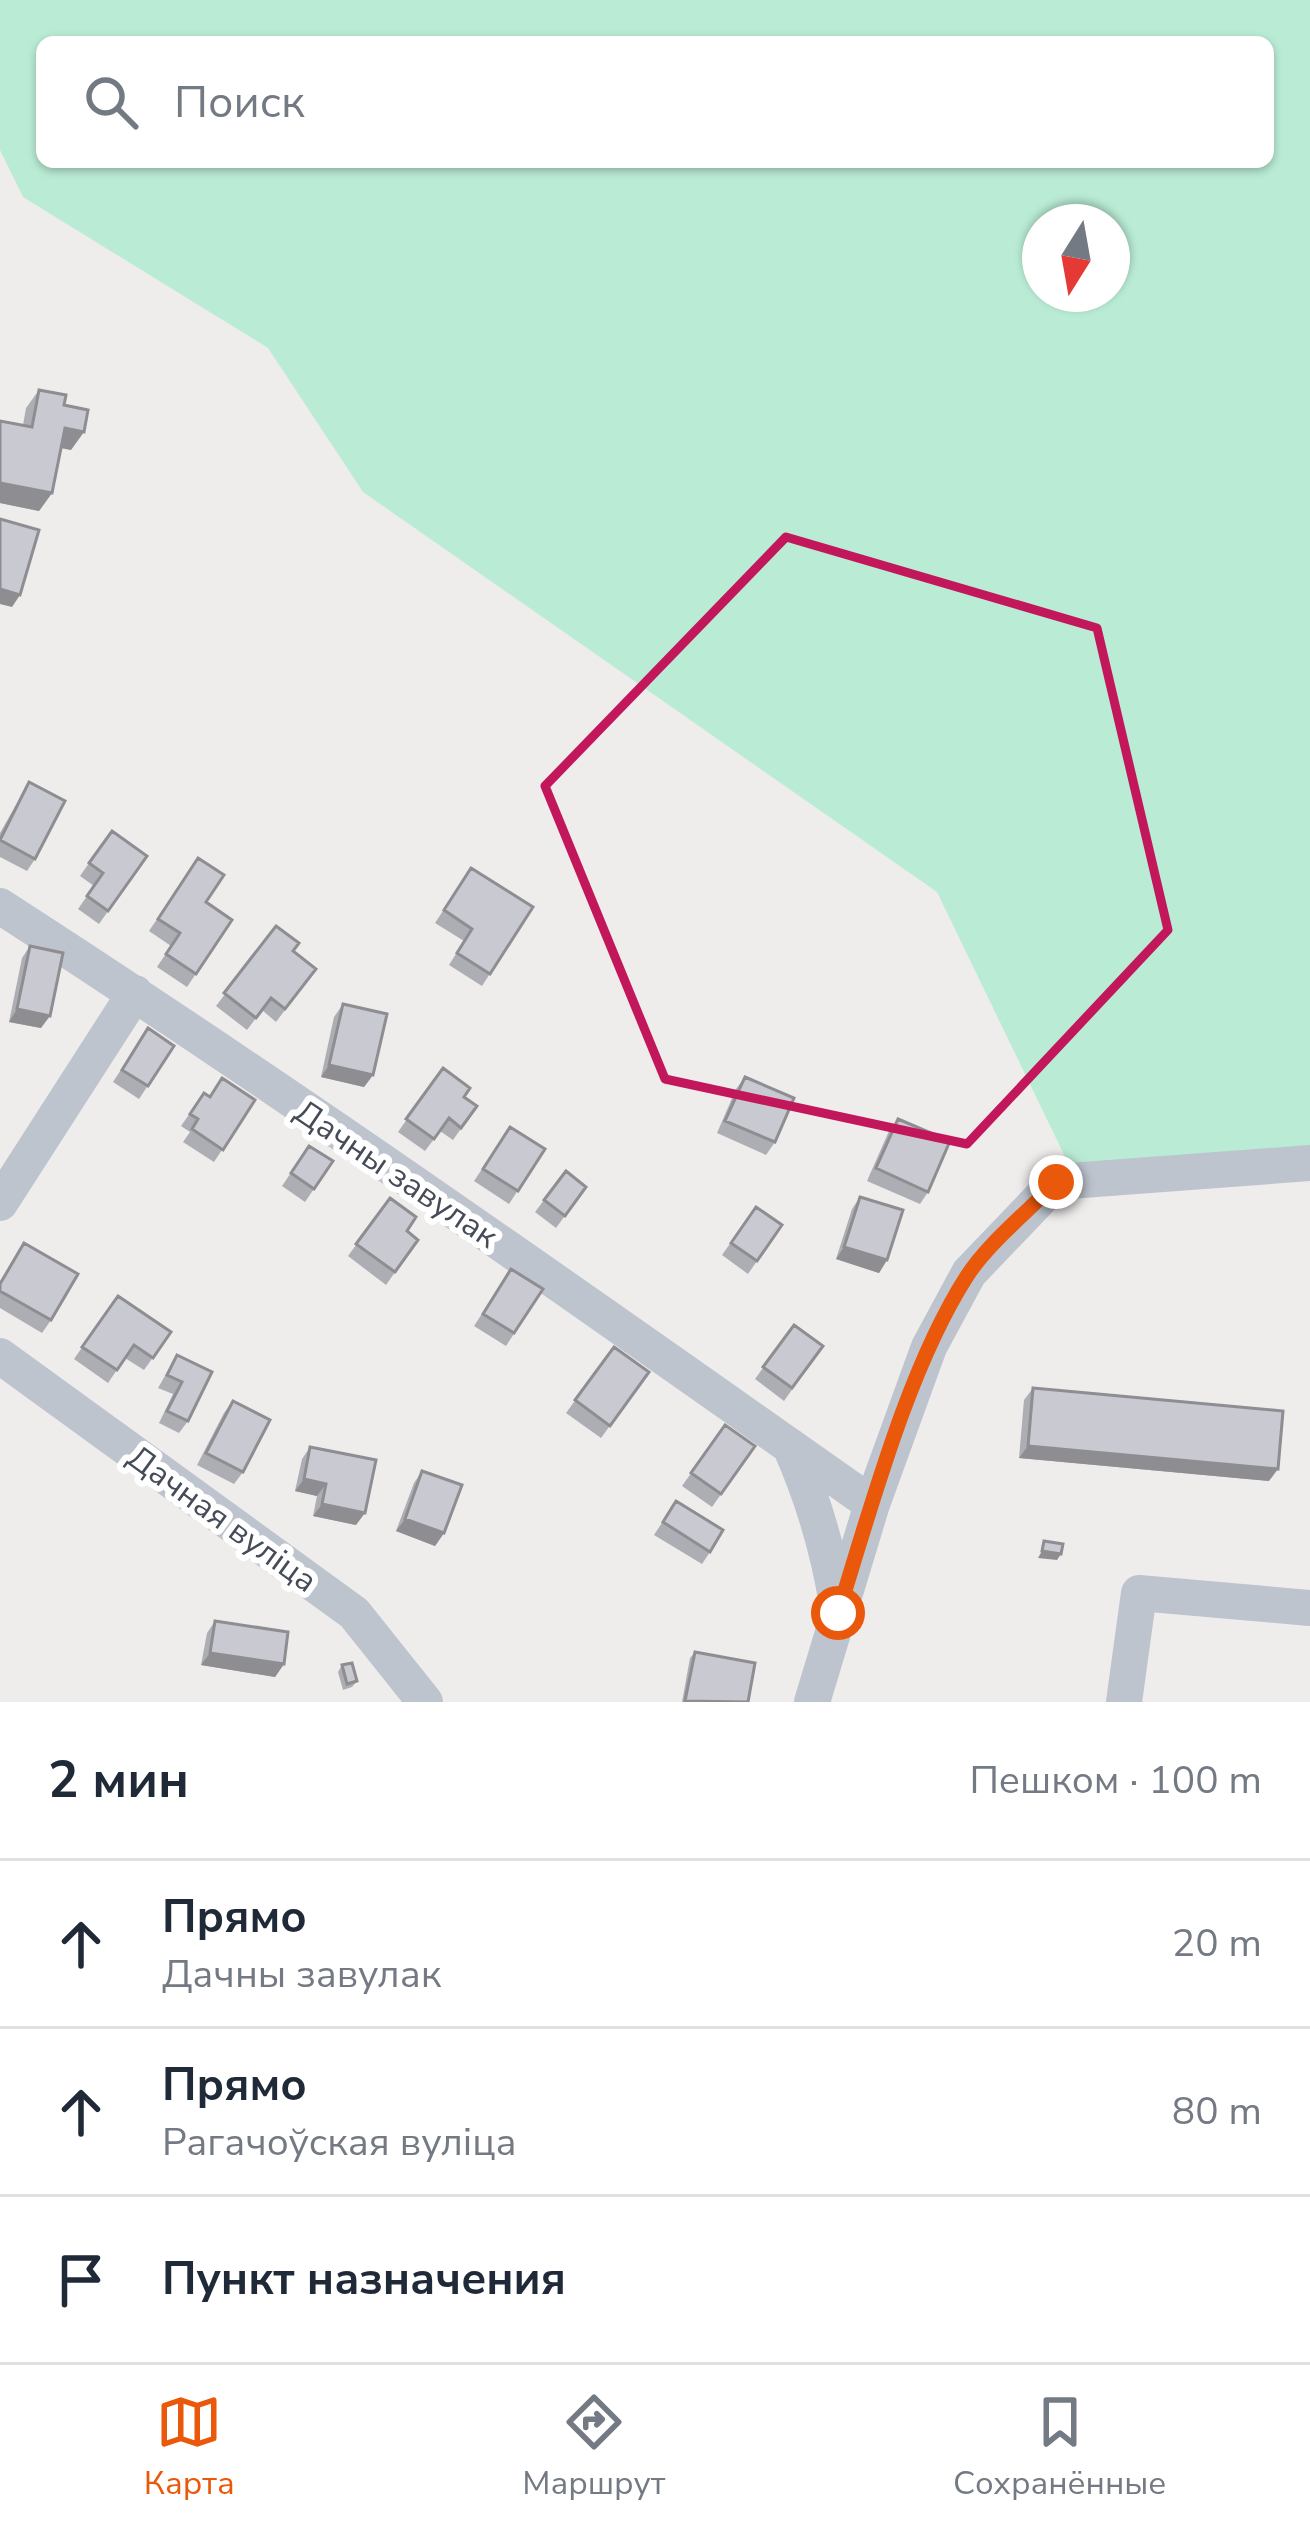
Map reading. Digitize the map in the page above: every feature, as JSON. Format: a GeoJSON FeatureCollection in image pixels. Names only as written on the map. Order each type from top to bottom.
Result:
{"type":"FeatureCollection","features":[{"type":"Feature","properties":{"kind":"street","name":"Дачны завулак"},"geometry":{"type":"LineString","coordinates":[[0,906],[135,993],[872,1504]]}},
{"type":"Feature","properties":{"kind":"street"},"geometry":{"type":"LineString","coordinates":[[0,1203],[135,993]]}},
{"type":"Feature","properties":{"kind":"street"},"geometry":{"type":"LineString","coordinates":[[812,1702],[872,1504],[929,1347],[969,1273],[1056,1182],[1310,1162]]}},
{"type":"Feature","properties":{"kind":"street","name":"Дачная вуліца"},"geometry":{"type":"LineString","coordinates":[[0,1356],[354,1613],[425,1702]]}},
{"type":"Feature","properties":{"kind":"street"},"geometry":{"type":"LineString","coordinates":[[790,1446],[829,1550],[838,1613]]}},
{"type":"Feature","properties":{"kind":"street"},"geometry":{"type":"LineString","coordinates":[[1124,1702],[1139,1593],[1310,1608]]}},
{"type":"Feature","properties":{"kind":"highlighted area"},"geometry":{"type":"Polygon","coordinates":[[[786,537],[1097,628],[1168,930],[967,1144],[665,1079],[545,786],[786,537]]]}},
{"type":"Feature","properties":{"kind":"green space"},"geometry":{"type":"Polygon","coordinates":[[[0,0],[1310,0],[1310,1152],[1070,1167],[937,892],[363,492],[268,348],[23,197],[0,150],[0,0]]]}},
{"type":"Feature","properties":{"kind":"building"},"geometry":{"type":"Polygon","coordinates":[[[39,390],[66,395],[64,405],[88,410],[84,432],[65,428],[52,493],[0,483],[0,421],[32,427],[39,390]]]}},
{"type":"Feature","properties":{"kind":"building"},"geometry":{"type":"Polygon","coordinates":[[[0,519],[39,530],[20,595],[0,589],[0,519]]]}},
{"type":"Feature","properties":{"kind":"building"},"geometry":{"type":"Polygon","coordinates":[[[29,782],[65,801],[35,859],[0,840],[29,782]]]}},
{"type":"Feature","properties":{"kind":"building"},"geometry":{"type":"Polygon","coordinates":[[[112,831],[147,856],[108,911],[87,896],[103,873],[89,863],[112,831]]]}},
{"type":"Feature","properties":{"kind":"building"},"geometry":{"type":"Polygon","coordinates":[[[198,858],[224,875],[206,902],[232,920],[196,974],[166,954],[180,933],[158,919],[198,858]]]}},
{"type":"Feature","properties":{"kind":"building"},"geometry":{"type":"Polygon","coordinates":[[[471,868],[533,907],[490,974],[457,953],[472,929],[444,910],[471,868]]]}},
{"type":"Feature","properties":{"kind":"building"},"geometry":{"type":"Polygon","coordinates":[[[276,926],[299,943],[293,951],[316,969],[285,1009],[271,998],[256,1018],[224,993],[276,926]]]}},
{"type":"Feature","properties":{"kind":"building"},"geometry":{"type":"Polygon","coordinates":[[[30,946],[63,953],[50,1016],[17,1009],[30,946]]]}},
{"type":"Feature","properties":{"kind":"building"},"geometry":{"type":"Polygon","coordinates":[[[343,1004],[387,1014],[373,1075],[329,1065],[343,1004]]]}},
{"type":"Feature","properties":{"kind":"building"},"geometry":{"type":"Polygon","coordinates":[[[148,1028],[174,1046],[148,1086],[122,1070],[148,1028]]]}},
{"type":"Feature","properties":{"kind":"building"},"geometry":{"type":"Polygon","coordinates":[[[443,1068],[470,1088],[464,1097],[477,1106],[461,1128],[449,1118],[434,1139],[406,1119],[443,1068]]]}},
{"type":"Feature","properties":{"kind":"building"},"geometry":{"type":"Polygon","coordinates":[[[745,1077],[794,1098],[775,1142],[725,1121],[745,1077]]]}},
{"type":"Feature","properties":{"kind":"building"},"geometry":{"type":"Polygon","coordinates":[[[222,1078],[255,1100],[223,1150],[192,1129],[198,1119],[190,1114],[204,1093],[210,1097],[222,1078]]]}},
{"type":"Feature","properties":{"kind":"building"},"geometry":{"type":"Polygon","coordinates":[[[898,1119],[950,1141],[928,1192],[876,1168],[898,1119]]]}},
{"type":"Feature","properties":{"kind":"building"},"geometry":{"type":"Polygon","coordinates":[[[510,1127],[545,1149],[518,1191],[483,1169],[510,1127]]]}},
{"type":"Feature","properties":{"kind":"building"},"geometry":{"type":"Polygon","coordinates":[[[309,1146],[333,1161],[314,1189],[291,1173],[309,1146]]]}},
{"type":"Feature","properties":{"kind":"building"},"geometry":{"type":"Polygon","coordinates":[[[566,1171],[586,1187],[565,1216],[544,1200],[566,1171]]]}},
{"type":"Feature","properties":{"kind":"building"},"geometry":{"type":"Polygon","coordinates":[[[860,1197],[903,1210],[887,1260],[844,1247],[860,1197]]]}},
{"type":"Feature","properties":{"kind":"building"},"geometry":{"type":"Polygon","coordinates":[[[390,1198],[416,1217],[407,1231],[418,1240],[395,1272],[356,1244],[390,1198]]]}},
{"type":"Feature","properties":{"kind":"building"},"geometry":{"type":"Polygon","coordinates":[[[756,1207],[782,1225],[757,1261],[731,1243],[756,1207]]]}},
{"type":"Feature","properties":{"kind":"building"},"geometry":{"type":"Polygon","coordinates":[[[24,1243],[78,1274],[51,1320],[0,1291],[24,1243]]]}},
{"type":"Feature","properties":{"kind":"building"},"geometry":{"type":"Polygon","coordinates":[[[511,1269],[543,1289],[514,1333],[483,1314],[511,1269]]]}},
{"type":"Feature","properties":{"kind":"building"},"geometry":{"type":"Polygon","coordinates":[[[118,1296],[171,1332],[153,1358],[134,1345],[117,1370],[82,1347],[118,1296]]]}},
{"type":"Feature","properties":{"kind":"building"},"geometry":{"type":"Polygon","coordinates":[[[794,1325],[823,1346],[792,1388],[763,1367],[794,1325]]]}},
{"type":"Feature","properties":{"kind":"building"},"geometry":{"type":"Polygon","coordinates":[[[614,1347],[649,1372],[610,1426],[575,1400],[614,1347]]]}},
{"type":"Feature","properties":{"kind":"building"},"geometry":{"type":"Polygon","coordinates":[[[177,1355],[212,1372],[188,1421],[167,1411],[182,1382],[167,1375],[177,1355]]]}},
{"type":"Feature","properties":{"kind":"building"},"geometry":{"type":"Polygon","coordinates":[[[1033,1388],[1283,1411],[1278,1469],[1028,1446],[1033,1388]]]}},
{"type":"Feature","properties":{"kind":"building"},"geometry":{"type":"Polygon","coordinates":[[[233,1401],[270,1420],[243,1472],[206,1453],[233,1401]]]}},
{"type":"Feature","properties":{"kind":"building"},"geometry":{"type":"Polygon","coordinates":[[[725,1425],[755,1446],[721,1494],[691,1473],[725,1425]]]}},
{"type":"Feature","properties":{"kind":"building"},"geometry":{"type":"Polygon","coordinates":[[[310,1447],[376,1460],[365,1513],[322,1504],[326,1484],[304,1479],[310,1447]]]}},
{"type":"Feature","properties":{"kind":"building"},"geometry":{"type":"Polygon","coordinates":[[[422,1471],[462,1485],[444,1533],[405,1519],[422,1471]]]}},
{"type":"Feature","properties":{"kind":"building"},"geometry":{"type":"Polygon","coordinates":[[[676,1501],[723,1530],[710,1552],[663,1522],[676,1501]]]}},
{"type":"Feature","properties":{"kind":"building"},"geometry":{"type":"Polygon","coordinates":[[[1044,1541],[1063,1544],[1061,1554],[1042,1551],[1044,1541]]]}},
{"type":"Feature","properties":{"kind":"building"},"geometry":{"type":"Polygon","coordinates":[[[215,1621],[288,1632],[284,1664],[210,1653],[215,1621]]]}},
{"type":"Feature","properties":{"kind":"building"},"geometry":{"type":"Polygon","coordinates":[[[695,1652],[755,1663],[748,1702],[685,1701],[695,1652]]]}},
{"type":"Feature","properties":{"kind":"building"},"geometry":{"type":"Polygon","coordinates":[[[352,1663],[357,1681],[347,1684],[342,1665],[352,1663]]]}},
{"type":"Feature","properties":{"kind":"route"},"geometry":{"type":"LineString","coordinates":[[838,1613],[929,1347],[969,1273],[1056,1182]]}}]}
